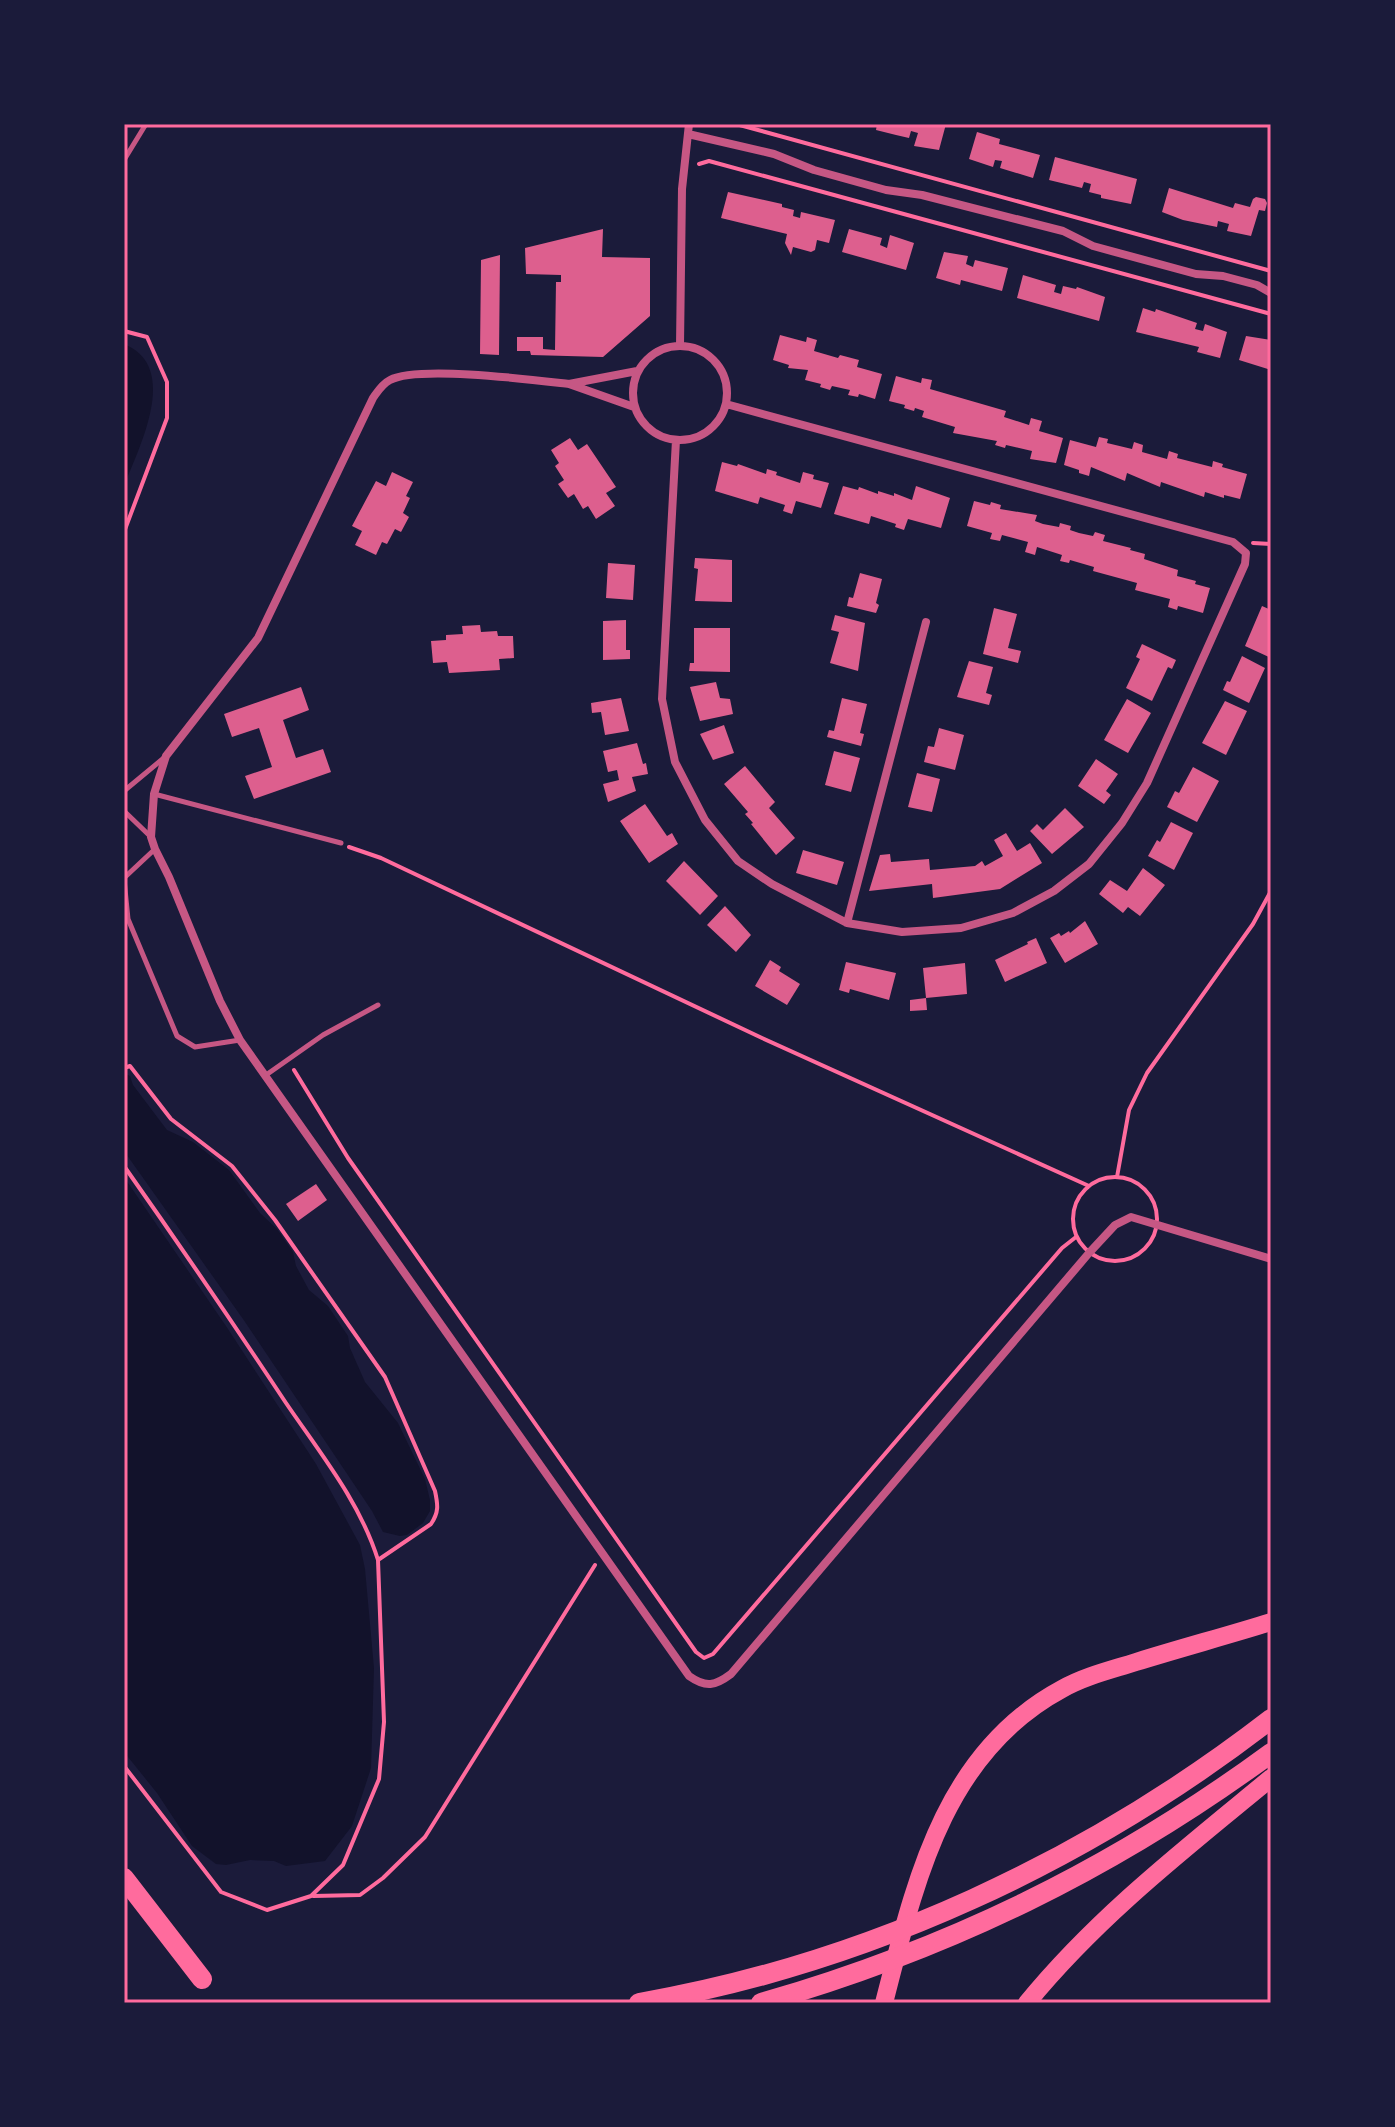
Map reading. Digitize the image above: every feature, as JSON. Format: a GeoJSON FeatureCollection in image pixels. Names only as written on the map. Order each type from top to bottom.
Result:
{"type":"FeatureCollection","features":[{"type":"Feature","properties":{"kind":"highway"},"geometry":{"type":"LineString","coordinates":[[884,2003],[935,1831],[982,1753],[1012,1724],[1062,1689],[1092,1676],[1271,1622]]}},
{"type":"Feature","properties":{"kind":"highway"},"geometry":{"type":"LineString","coordinates":[[639,2003],[773,1972],[890,1933],[974,1900],[1113,1827],[1187,1780],[1271,1719]]}},
{"type":"Feature","properties":{"kind":"highway"},"geometry":{"type":"LineString","coordinates":[[761,2003],[881,1966],[1006,1914],[1109,1860],[1178,1818],[1271,1753]]}},
{"type":"Feature","properties":{"kind":"highway"},"geometry":{"type":"LineString","coordinates":[[1027,2003],[1058,1967],[1136,1890],[1271,1778]]}},
{"type":"Feature","properties":{"kind":"highway"},"geometry":{"type":"LineString","coordinates":[[124,1878],[202,1979]]}},
{"type":"Feature","properties":{"kind":"street"},"geometry":{"type":"LineString","coordinates":[[680,346],[683,176],[688,129],[774,154],[814,170],[1063,231],[1093,246],[1196,274],[1223,276],[1257,285],[1271,293]]}},
{"type":"Feature","properties":{"kind":"street"},"geometry":{"type":"LineString","coordinates":[[680,346],[701,350],[717,364],[726,383],[726,404],[719,420],[708,432],[693,439],[676,440],[658,435],[643,423],[634,407],[633,388],[637,371],[648,358],[663,349],[680,346]]}},
{"type":"Feature","properties":{"kind":"street"},"geometry":{"type":"LineString","coordinates":[[569,384],[637,371]]}},
{"type":"Feature","properties":{"kind":"street"},"geometry":{"type":"LineString","coordinates":[[634,407],[569,384],[488,376],[416,373],[391,379],[381,387],[258,638],[166,756],[154,794],[151,837],[220,1001],[240,1040],[689,1676],[700,1684],[718,1684],[731,1674],[1089,1253],[1123,1219],[1131,1217],[1271,1259]]}},
{"type":"Feature","properties":{"kind":"street"},"geometry":{"type":"LineString","coordinates":[[676,440],[662,699],[675,762],[705,820],[738,861],[772,884],[847,923],[902,932],[961,928],[1013,913],[1054,891],[1089,864],[1122,823],[1147,783],[1245,564],[1246,553],[1233,542],[726,404]]}},
{"type":"Feature","properties":{"kind":"street"},"geometry":{"type":"LineString","coordinates":[[847,923],[926,622]]}},
{"type":"Feature","properties":{"kind":"lane"},"geometry":{"type":"LineString","coordinates":[[124,160],[146,124]]}},
{"type":"Feature","properties":{"kind":"lane"},"geometry":{"type":"LineString","coordinates":[[124,791],[166,756]]}},
{"type":"Feature","properties":{"kind":"lane"},"geometry":{"type":"LineString","coordinates":[[154,794],[341,843]]}},
{"type":"Feature","properties":{"kind":"lane"},"geometry":{"type":"LineString","coordinates":[[124,811],[151,837]]}},
{"type":"Feature","properties":{"kind":"lane"},"geometry":{"type":"LineString","coordinates":[[155,849],[124,879],[128,919],[177,1036],[195,1047],[240,1040]]}},
{"type":"Feature","properties":{"kind":"lane"},"geometry":{"type":"LineString","coordinates":[[266,1075],[323,1035],[378,1005]]}},
{"type":"Feature","properties":{"kind":"path"},"geometry":{"type":"LineString","coordinates":[[736,124],[1271,271]]}},
{"type":"Feature","properties":{"kind":"path"},"geometry":{"type":"LineString","coordinates":[[683,176],[693,178],[699,164],[709,161],[1271,314]]}},
{"type":"Feature","properties":{"kind":"path"},"geometry":{"type":"LineString","coordinates":[[124,331],[147,337],[167,382],[167,418],[124,532]]}},
{"type":"Feature","properties":{"kind":"path"},"geometry":{"type":"LineString","coordinates":[[341,843],[381,858],[762,1038],[1089,1186]]}},
{"type":"Feature","properties":{"kind":"path"},"geometry":{"type":"LineString","coordinates":[[1117,1177],[1129,1110],[1147,1073],[1253,924],[1271,891]]}},
{"type":"Feature","properties":{"kind":"path"},"geometry":{"type":"LineString","coordinates":[[288,1060],[348,1158],[700,1656],[708,1657],[1051,1260],[1076,1237]]}},
{"type":"Feature","properties":{"kind":"path"},"geometry":{"type":"LineString","coordinates":[[124,1068],[130,1066],[171,1119],[232,1166],[275,1220],[385,1377],[439,1505],[437,1516],[431,1524],[378,1560]]}},
{"type":"Feature","properties":{"kind":"path"},"geometry":{"type":"LineString","coordinates":[[124,1166],[333,1472],[370,1535],[378,1560],[384,1722],[379,1779],[343,1865],[311,1896]]}},
{"type":"Feature","properties":{"kind":"path"},"geometry":{"type":"LineString","coordinates":[[124,1766],[221,1892],[267,1910],[311,1896],[360,1895],[383,1878],[425,1837],[603,1552],[618,1541]]}},
{"type":"Feature","properties":{"kind":"shaded area"},"geometry":{"type":"Polygon","coordinates":[[[124,344],[141,355],[150,370],[153,389],[146,430],[124,486],[124,344]]]}},
{"type":"Feature","properties":{"kind":"shaded area"},"geometry":{"type":"Polygon","coordinates":[[[124,1073],[130,1076],[133,1085],[167,1130],[193,1142],[229,1170],[293,1252],[296,1266],[309,1290],[328,1306],[348,1336],[365,1382],[398,1423],[425,1479],[430,1511],[423,1523],[407,1535],[383,1532],[243,1319],[124,1151],[124,1073]]]}},
{"type":"Feature","properties":{"kind":"shaded area"},"geometry":{"type":"Polygon","coordinates":[[[124,1177],[316,1464],[360,1545],[374,1668],[371,1768],[352,1826],[325,1861],[286,1866],[274,1861],[250,1860],[216,1864],[192,1846],[157,1793],[124,1752],[124,1177]]]}},
{"type":"Feature","properties":{"kind":"building"},"geometry":{"type":"Polygon","coordinates":[[[877,124],[946,124],[939,150],[914,146],[918,133],[911,131],[909,138],[876,130],[877,124]]]}},
{"type":"Feature","properties":{"kind":"building"},"geometry":{"type":"Polygon","coordinates":[[[977,132],[1000,139],[999,144],[1040,155],[1033,178],[1000,168],[1002,161],[995,160],[993,167],[969,159],[977,132]]]}},
{"type":"Feature","properties":{"kind":"building"},"geometry":{"type":"Polygon","coordinates":[[[1055,157],[1137,179],[1131,204],[1101,198],[1101,195],[1089,192],[1091,184],[1084,182],[1082,188],[1049,180],[1055,157]]]}},
{"type":"Feature","properties":{"kind":"building"},"geometry":{"type":"Polygon","coordinates":[[[1169,188],[1233,208],[1235,203],[1250,207],[1256,197],[1265,199],[1267,203],[1265,211],[1259,210],[1251,236],[1227,231],[1229,224],[1218,221],[1217,227],[1162,212],[1169,188]]]}},
{"type":"Feature","properties":{"kind":"building"},"geometry":{"type":"Polygon","coordinates":[[[728,192],[782,204],[782,207],[794,210],[793,216],[800,218],[801,212],[835,220],[829,243],[817,240],[815,250],[811,252],[793,247],[791,255],[785,243],[787,234],[721,218],[728,192]]]}},
{"type":"Feature","properties":{"kind":"building"},"geometry":{"type":"Polygon","coordinates":[[[603,229],[602,257],[650,258],[650,316],[603,357],[531,355],[530,351],[517,351],[517,337],[543,337],[543,349],[555,350],[556,282],[561,282],[561,275],[526,274],[525,248],[603,229]]]}},
{"type":"Feature","properties":{"kind":"building"},"geometry":{"type":"Polygon","coordinates":[[[849,229],[882,238],[880,245],[887,248],[890,235],[914,243],[906,270],[842,252],[849,229]]]}},
{"type":"Feature","properties":{"kind":"building"},"geometry":{"type":"Polygon","coordinates":[[[944,252],[968,256],[966,264],[973,267],[975,260],[1008,268],[1002,291],[961,280],[960,285],[936,278],[944,252]]]}},
{"type":"Feature","properties":{"kind":"building"},"geometry":{"type":"Polygon","coordinates":[[[500,255],[499,355],[480,354],[481,260],[500,255]]]}},
{"type":"Feature","properties":{"kind":"building"},"geometry":{"type":"Polygon","coordinates":[[[1023,275],[1056,285],[1054,292],[1061,294],[1063,286],[1077,287],[1105,297],[1099,321],[1017,298],[1023,275]]]}},
{"type":"Feature","properties":{"kind":"building"},"geometry":{"type":"Polygon","coordinates":[[[1143,308],[1155,312],[1156,309],[1197,323],[1195,329],[1203,331],[1205,324],[1227,332],[1220,358],[1197,352],[1199,347],[1136,332],[1143,308]]]}},
{"type":"Feature","properties":{"kind":"building"},"geometry":{"type":"Polygon","coordinates":[[[780,335],[806,342],[807,337],[817,340],[814,351],[859,360],[857,367],[882,374],[875,399],[859,394],[858,397],[848,395],[850,390],[832,386],[830,390],[820,387],[821,384],[805,380],[808,370],[788,368],[789,365],[773,360],[780,335]]]}},
{"type":"Feature","properties":{"kind":"building"},"geometry":{"type":"Polygon","coordinates":[[[1246,336],[1271,340],[1271,370],[1239,360],[1246,336]]]}},
{"type":"Feature","properties":{"kind":"building"},"geometry":{"type":"Polygon","coordinates":[[[896,376],[921,383],[922,378],[932,380],[930,389],[1006,411],[1004,417],[1029,425],[1031,418],[1042,421],[1039,431],[1063,438],[1056,463],[1030,459],[1032,451],[1006,445],[1005,448],[995,445],[997,441],[953,433],[955,427],[922,417],[924,411],[915,408],[914,411],[889,401],[896,376]]]}},
{"type":"Feature","properties":{"kind":"building"},"geometry":{"type":"Polygon","coordinates":[[[1099,437],[1108,439],[1107,443],[1132,449],[1134,442],[1143,445],[1142,452],[1167,459],[1169,451],[1178,454],[1177,458],[1212,467],[1213,461],[1247,474],[1240,499],[1205,492],[1204,497],[1161,482],[1160,487],[1127,473],[1125,481],[1091,467],[1089,476],[1064,465],[1070,440],[1096,447],[1099,437]]]}},
{"type":"Feature","properties":{"kind":"building"},"geometry":{"type":"Polygon","coordinates":[[[570,438],[578,450],[587,444],[616,487],[606,493],[615,506],[596,519],[588,506],[583,509],[574,494],[568,498],[558,484],[564,480],[555,466],[559,463],[551,450],[570,438]]]}},
{"type":"Feature","properties":{"kind":"building"},"geometry":{"type":"Polygon","coordinates":[[[722,462],[766,474],[767,469],[800,483],[803,472],[814,475],[813,479],[829,483],[821,508],[796,501],[792,514],[783,511],[785,505],[760,497],[758,504],[715,491],[722,462]]]}},
{"type":"Feature","properties":{"kind":"building"},"geometry":{"type":"Polygon","coordinates":[[[392,472],[413,482],[403,513],[409,517],[401,532],[395,529],[387,544],[382,542],[376,555],[355,545],[362,531],[352,526],[376,481],[386,486],[392,472]]]}},
{"type":"Feature","properties":{"kind":"building"},"geometry":{"type":"Polygon","coordinates":[[[843,486],[858,490],[859,487],[878,494],[878,491],[894,496],[894,493],[912,500],[916,486],[950,498],[941,528],[908,519],[904,530],[871,516],[869,524],[834,514],[843,486]]]}},
{"type":"Feature","properties":{"kind":"building"},"geometry":{"type":"Polygon","coordinates":[[[974,501],[990,505],[991,502],[1001,505],[1000,509],[1037,515],[1035,521],[1043,524],[1059,527],[1060,523],[1071,526],[1070,530],[1079,533],[1105,535],[1103,541],[1131,548],[1145,554],[1144,559],[1178,570],[1177,576],[1210,588],[1203,613],[1178,606],[1177,610],[1168,607],[1170,599],[1135,590],[1137,583],[1093,571],[1094,567],[1070,560],[1069,563],[1060,561],[1062,555],[1037,547],[1035,555],[1025,552],[1028,542],[1002,535],[1000,541],[990,539],[992,533],[967,526],[974,501]]]}},
{"type":"Feature","properties":{"kind":"building"},"geometry":{"type":"Polygon","coordinates":[[[695,558],[732,560],[732,602],[695,601],[698,569],[694,568],[695,558]]]}},
{"type":"Feature","properties":{"kind":"building"},"geometry":{"type":"Polygon","coordinates":[[[608,563],[635,565],[633,600],[606,598],[608,563]]]}},
{"type":"Feature","properties":{"kind":"building"},"geometry":{"type":"Polygon","coordinates":[[[860,573],[882,579],[876,613],[847,606],[849,597],[853,598],[860,573]]]}},
{"type":"Feature","properties":{"kind":"building"},"geometry":{"type":"Polygon","coordinates":[[[1262,606],[1271,610],[1271,658],[1245,646],[1262,606]]]}},
{"type":"Feature","properties":{"kind":"building"},"geometry":{"type":"Polygon","coordinates":[[[994,608],[1017,614],[1008,648],[1021,651],[1018,663],[983,654],[994,608]]]}},
{"type":"Feature","properties":{"kind":"building"},"geometry":{"type":"Polygon","coordinates":[[[835,615],[865,623],[858,671],[830,663],[839,632],[831,630],[835,615]]]}},
{"type":"Feature","properties":{"kind":"building"},"geometry":{"type":"Polygon","coordinates":[[[626,620],[626,650],[630,650],[630,659],[603,660],[603,621],[626,620]]]}},
{"type":"Feature","properties":{"kind":"building"},"geometry":{"type":"Polygon","coordinates":[[[480,625],[481,632],[497,631],[498,636],[513,636],[514,658],[499,659],[500,670],[449,673],[447,662],[433,663],[431,641],[446,640],[446,635],[463,634],[462,626],[480,625]]]}},
{"type":"Feature","properties":{"kind":"building"},"geometry":{"type":"Polygon","coordinates":[[[694,628],[730,628],[730,672],[689,671],[690,663],[694,663],[694,628]]]}},
{"type":"Feature","properties":{"kind":"building"},"geometry":{"type":"Polygon","coordinates":[[[1142,644],[1176,660],[1172,669],[1168,667],[1152,701],[1126,688],[1140,659],[1136,657],[1142,644]]]}},
{"type":"Feature","properties":{"kind":"building"},"geometry":{"type":"Polygon","coordinates":[[[1242,656],[1265,668],[1249,703],[1223,690],[1242,656]]]}},
{"type":"Feature","properties":{"kind":"building"},"geometry":{"type":"Polygon","coordinates":[[[969,661],[993,667],[986,693],[992,695],[989,705],[957,697],[969,661]]]}},
{"type":"Feature","properties":{"kind":"building"},"geometry":{"type":"Polygon","coordinates":[[[716,682],[720,698],[730,699],[733,714],[700,721],[690,687],[716,682]]]}},
{"type":"Feature","properties":{"kind":"building"},"geometry":{"type":"Polygon","coordinates":[[[301,687],[309,710],[283,720],[296,758],[323,749],[331,772],[254,799],[245,776],[272,767],[259,728],[232,737],[224,714],[301,687]]]}},
{"type":"Feature","properties":{"kind":"building"},"geometry":{"type":"Polygon","coordinates":[[[621,698],[629,731],[605,735],[601,712],[592,713],[591,703],[621,698]]]}},
{"type":"Feature","properties":{"kind":"building"},"geometry":{"type":"Polygon","coordinates":[[[842,698],[867,704],[860,733],[864,734],[861,746],[827,737],[829,730],[834,731],[842,698]]]}},
{"type":"Feature","properties":{"kind":"building"},"geometry":{"type":"Polygon","coordinates":[[[1127,699],[1151,713],[1128,753],[1104,740],[1127,699]]]}},
{"type":"Feature","properties":{"kind":"building"},"geometry":{"type":"Polygon","coordinates":[[[1225,701],[1247,711],[1226,755],[1202,743],[1225,701]]]}},
{"type":"Feature","properties":{"kind":"building"},"geometry":{"type":"Polygon","coordinates":[[[724,725],[734,753],[713,760],[700,734],[724,725]]]}},
{"type":"Feature","properties":{"kind":"building"},"geometry":{"type":"Polygon","coordinates":[[[939,728],[964,735],[955,770],[924,762],[928,746],[934,747],[939,728]]]}},
{"type":"Feature","properties":{"kind":"building"},"geometry":{"type":"Polygon","coordinates":[[[637,743],[648,774],[632,777],[636,791],[608,802],[603,784],[619,780],[617,770],[608,772],[603,751],[637,743]]]}},
{"type":"Feature","properties":{"kind":"building"},"geometry":{"type":"Polygon","coordinates":[[[834,751],[860,758],[851,792],[825,785],[834,751]]]}},
{"type":"Feature","properties":{"kind":"building"},"geometry":{"type":"Polygon","coordinates":[[[1096,759],[1118,774],[1106,791],[1111,795],[1104,804],[1078,786],[1096,759]]]}},
{"type":"Feature","properties":{"kind":"building"},"geometry":{"type":"Polygon","coordinates":[[[745,766],[775,802],[769,808],[795,838],[776,855],[751,824],[745,814],[748,812],[724,784],[745,766]]]}},
{"type":"Feature","properties":{"kind":"building"},"geometry":{"type":"Polygon","coordinates":[[[1193,767],[1219,781],[1197,822],[1167,807],[1175,791],[1179,793],[1193,767]]]}},
{"type":"Feature","properties":{"kind":"building"},"geometry":{"type":"Polygon","coordinates":[[[917,773],[940,779],[932,812],[908,807],[917,773]]]}},
{"type":"Feature","properties":{"kind":"building"},"geometry":{"type":"Polygon","coordinates":[[[645,804],[667,836],[672,833],[678,844],[649,863],[620,821],[645,804]]]}},
{"type":"Feature","properties":{"kind":"building"},"geometry":{"type":"Polygon","coordinates":[[[1065,808],[1084,827],[1052,854],[1030,831],[1037,824],[1043,830],[1065,808]]]}},
{"type":"Feature","properties":{"kind":"building"},"geometry":{"type":"Polygon","coordinates":[[[1171,822],[1193,833],[1174,870],[1148,856],[1171,822]]]}},
{"type":"Feature","properties":{"kind":"building"},"geometry":{"type":"Polygon","coordinates":[[[1006,833],[1017,851],[1030,843],[1042,863],[1000,889],[933,898],[932,884],[869,891],[880,855],[890,854],[891,862],[929,859],[930,870],[975,866],[982,861],[985,866],[1003,856],[994,840],[1006,833]]]}},
{"type":"Feature","properties":{"kind":"building"},"geometry":{"type":"Polygon","coordinates":[[[803,850],[844,862],[837,885],[796,873],[803,850]]]}},
{"type":"Feature","properties":{"kind":"building"},"geometry":{"type":"Polygon","coordinates":[[[684,861],[718,896],[700,915],[666,881],[684,861]]]}},
{"type":"Feature","properties":{"kind":"building"},"geometry":{"type":"Polygon","coordinates":[[[1143,868],[1165,885],[1140,916],[1128,907],[1123,913],[1099,894],[1110,880],[1127,891],[1143,868]]]}},
{"type":"Feature","properties":{"kind":"building"},"geometry":{"type":"Polygon","coordinates":[[[725,906],[751,935],[736,952],[707,925],[725,906]]]}},
{"type":"Feature","properties":{"kind":"building"},"geometry":{"type":"Polygon","coordinates":[[[1085,921],[1098,944],[1065,963],[1050,938],[1059,933],[1061,936],[1070,933],[1085,921]]]}},
{"type":"Feature","properties":{"kind":"building"},"geometry":{"type":"Polygon","coordinates":[[[1036,938],[1047,963],[1005,982],[995,960],[1036,938]]]}},
{"type":"Feature","properties":{"kind":"building"},"geometry":{"type":"Polygon","coordinates":[[[770,960],[781,967],[779,971],[800,984],[787,1005],[755,986],[770,960]]]}},
{"type":"Feature","properties":{"kind":"building"},"geometry":{"type":"Polygon","coordinates":[[[846,962],[896,973],[889,1000],[850,989],[849,993],[839,990],[846,962]]]}},
{"type":"Feature","properties":{"kind":"building"},"geometry":{"type":"Polygon","coordinates":[[[965,963],[967,994],[926,998],[923,968],[965,963]]]}},
{"type":"Feature","properties":{"kind":"building"},"geometry":{"type":"Polygon","coordinates":[[[926,998],[927,1010],[910,1011],[910,1000],[926,998]]]}},
{"type":"Feature","properties":{"kind":"building"},"geometry":{"type":"Polygon","coordinates":[[[316,1184],[327,1200],[298,1221],[286,1204],[316,1184]]]}}]}
